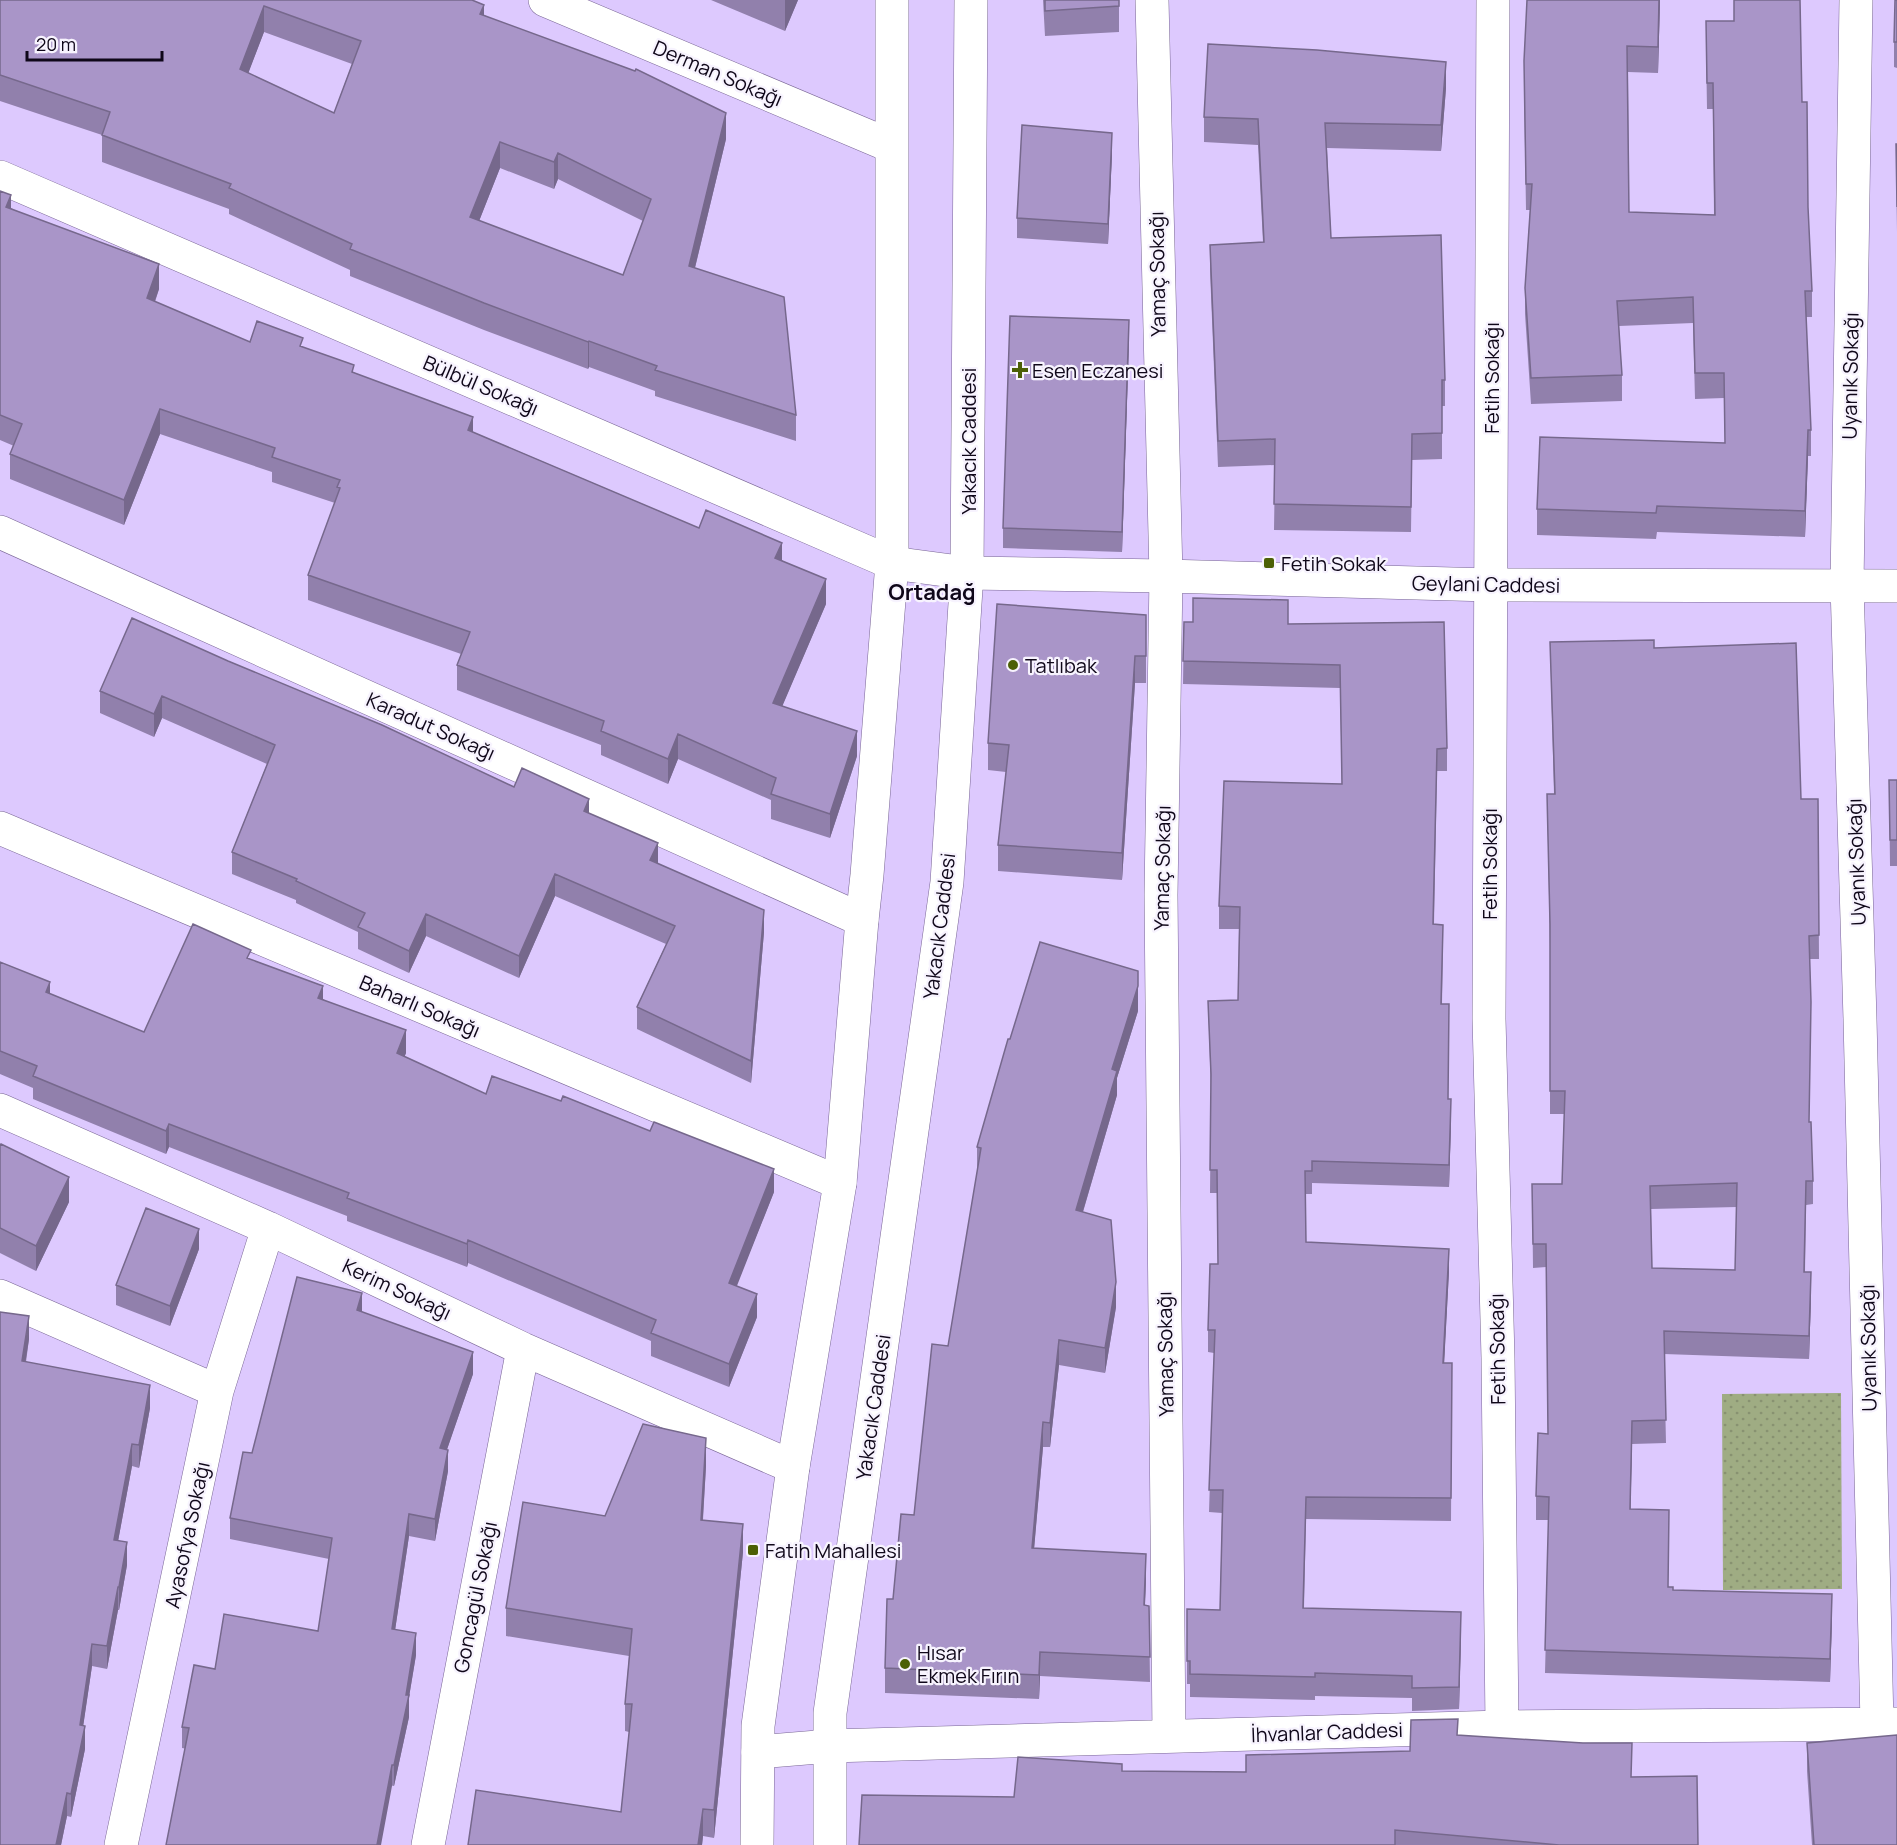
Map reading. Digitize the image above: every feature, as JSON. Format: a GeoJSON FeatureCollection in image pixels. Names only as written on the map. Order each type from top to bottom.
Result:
{"type":"FeatureCollection","features":[{"type":"Feature","properties":{"kind":"street","name":"Derman Sokağı"},"geometry":{"type":"LineString","coordinates":[[544,0],[891,146]]}},
{"type":"Feature","properties":{"kind":"street"},"geometry":{"type":"LineString","coordinates":[[757,1845],[758,1726],[793,1467],[840,1183],[892,563],[892,0]]}},
{"type":"Feature","properties":{"kind":"street","name":"Yakacık Caddesi"},"geometry":{"type":"LineString","coordinates":[[830,1845],[830,1713],[947,882],[967,573],[971,0]]}},
{"type":"Feature","properties":{"kind":"street","name":"Yamaç Sokağı"},"geometry":{"type":"LineString","coordinates":[[1152,0],[1166,576],[1161,895],[1169,1736]]}},
{"type":"Feature","properties":{"kind":"street","name":"Fetih Sokağı"},"geometry":{"type":"LineString","coordinates":[[1492,0],[1489,1019],[1498,1358],[1502,1727]]}},
{"type":"Feature","properties":{"kind":"street","name":"Uyanık Sokağı"},"geometry":{"type":"LineString","coordinates":[[1856,0],[1847,585],[1860,1007],[1887,1724]]}},
{"type":"Feature","properties":{"kind":"street","name":"Bülbül Sokağı"},"geometry":{"type":"LineString","coordinates":[[0,177],[892,563],[967,573]]}},
{"type":"Feature","properties":{"kind":"street","name":"Karadut Sokağı"},"geometry":{"type":"LineString","coordinates":[[0,532],[862,920]]}},
{"type":"Feature","properties":{"kind":"street","name":"Geylani Caddesi"},"geometry":{"type":"LineString","coordinates":[[967,573],[1490,585],[1897,586]]}},
{"type":"Feature","properties":{"kind":"street","name":"Baharlı Sokağı"},"geometry":{"type":"LineString","coordinates":[[0,828],[840,1183]]}},
{"type":"Feature","properties":{"kind":"street","name":"Kerim Sokağı"},"geometry":{"type":"LineString","coordinates":[[0,1110],[268,1228],[523,1349],[793,1467]]}},
{"type":"Feature","properties":{"kind":"street","name":"Ayasofya Sokağı"},"geometry":{"type":"LineString","coordinates":[[121,1845],[217,1391],[268,1228]]}},
{"type":"Feature","properties":{"kind":"street"},"geometry":{"type":"LineString","coordinates":[[0,1296],[217,1391]]}},
{"type":"Feature","properties":{"kind":"street","name":"Goncagül Sokağı"},"geometry":{"type":"LineString","coordinates":[[428,1845],[523,1349]]}},
{"type":"Feature","properties":{"kind":"street","name":"İhvanlar Caddesi"},"geometry":{"type":"LineString","coordinates":[[758,1752],[830,1746],[1502,1727],[1887,1724]]}},
{"type":"Feature","properties":{"kind":"green space"},"geometry":{"type":"Polygon","coordinates":[[[1841,1393],[1842,1589],[1723,1590],[1722,1394],[1841,1393]]]}},
{"type":"Feature","properties":{"kind":"building"},"geometry":{"type":"Polygon","coordinates":[[[0,0],[472,0],[484,5],[480,14],[635,71],[636,69],[726,113],[689,266],[784,297],[796,415],[655,370],[657,366],[484,303],[350,249],[352,244],[229,188],[231,184],[102,135],[110,112],[0,75],[0,0]],[[264,6],[240,69],[334,113],[361,41],[264,6]],[[500,142],[470,217],[623,275],[651,199],[558,153],[554,162],[500,142]]]}},
{"type":"Feature","properties":{"kind":"building"},"geometry":{"type":"Polygon","coordinates":[[[1045,0],[1119,0],[1119,6],[1045,11],[1045,0]]]}},
{"type":"Feature","properties":{"kind":"building"},"geometry":{"type":"Polygon","coordinates":[[[1527,0],[1659,0],[1658,47],[1627,46],[1629,212],[1715,215],[1713,83],[1707,83],[1706,21],[1734,21],[1734,0],[1800,0],[1802,102],[1807,102],[1812,291],[1805,291],[1811,430],[1808,430],[1805,511],[1657,506],[1656,513],[1537,509],[1540,437],[1725,443],[1724,373],[1695,373],[1693,297],[1617,301],[1622,375],[1531,378],[1525,288],[1532,184],[1526,184],[1524,61],[1527,0]]]}},
{"type":"Feature","properties":{"kind":"building"},"geometry":{"type":"Polygon","coordinates":[[[1895,0],[1897,0],[1897,42],[1894,42],[1895,0]]]}},
{"type":"Feature","properties":{"kind":"building"},"geometry":{"type":"Polygon","coordinates":[[[1208,44],[1317,50],[1446,62],[1441,125],[1325,123],[1331,238],[1441,235],[1445,380],[1442,380],[1442,433],[1412,434],[1411,507],[1274,504],[1275,439],[1218,441],[1210,245],[1264,242],[1258,119],[1204,117],[1208,44]]]}},
{"type":"Feature","properties":{"kind":"building"},"geometry":{"type":"Polygon","coordinates":[[[1022,125],[1112,133],[1108,224],[1017,218],[1022,125]]]}},
{"type":"Feature","properties":{"kind":"building"},"geometry":{"type":"Polygon","coordinates":[[[1896,144],[1897,144],[1897,207],[1896,144]]]}},
{"type":"Feature","properties":{"kind":"building"},"geometry":{"type":"Polygon","coordinates":[[[0,191],[11,195],[6,207],[159,264],[147,298],[250,342],[257,321],[303,338],[300,346],[354,365],[352,372],[473,417],[468,430],[699,528],[706,510],[782,543],[775,558],[826,579],[773,703],[857,731],[830,814],[771,794],[776,778],[678,734],[668,759],[601,731],[604,721],[457,665],[470,632],[308,575],[340,488],[337,487],[340,480],[272,457],[275,448],[160,409],[124,500],[10,454],[22,424],[0,415],[0,191]]]}},
{"type":"Feature","properties":{"kind":"building"},"geometry":{"type":"Polygon","coordinates":[[[1010,316],[1129,320],[1122,532],[1003,528],[1010,316]]]}},
{"type":"Feature","properties":{"kind":"building"},"geometry":{"type":"Polygon","coordinates":[[[1193,598],[1288,600],[1288,624],[1444,622],[1447,748],[1437,749],[1433,924],[1443,925],[1441,1004],[1449,1004],[1448,1099],[1451,1099],[1449,1165],[1312,1161],[1312,1171],[1305,1171],[1306,1242],[1449,1249],[1443,1363],[1452,1363],[1451,1498],[1306,1497],[1303,1608],[1461,1612],[1459,1687],[1412,1688],[1412,1676],[1315,1673],[1315,1677],[1190,1674],[1190,1661],[1187,1661],[1187,1609],[1220,1610],[1223,1490],[1209,1490],[1215,1330],[1208,1330],[1210,1264],[1218,1264],[1217,1170],[1210,1170],[1211,1074],[1208,1001],[1238,1000],[1240,907],[1219,906],[1224,781],[1342,784],[1340,665],[1183,661],[1184,622],[1193,622],[1193,598]]]}},
{"type":"Feature","properties":{"kind":"building"},"geometry":{"type":"Polygon","coordinates":[[[997,604],[1146,615],[1146,656],[1135,656],[1122,853],[998,845],[1009,745],[988,743],[997,604]]]}},
{"type":"Feature","properties":{"kind":"building"},"geometry":{"type":"Polygon","coordinates":[[[132,618],[382,725],[514,787],[522,768],[589,799],[584,811],[658,843],[650,860],[764,910],[751,1061],[637,1007],[675,926],[555,874],[519,956],[426,914],[409,951],[358,927],[365,913],[296,881],[297,879],[232,852],[275,745],[162,696],[154,714],[100,691],[132,618]]]}},
{"type":"Feature","properties":{"kind":"building"},"geometry":{"type":"Polygon","coordinates":[[[1654,640],[1654,648],[1796,643],[1801,799],[1818,799],[1819,935],[1809,936],[1811,1002],[1809,1122],[1811,1122],[1813,1181],[1806,1181],[1804,1272],[1811,1272],[1809,1336],[1664,1331],[1666,1420],[1632,1421],[1630,1509],[1669,1510],[1668,1587],[1673,1587],[1673,1590],[1832,1594],[1830,1659],[1545,1650],[1549,1497],[1536,1496],[1538,1433],[1548,1434],[1546,1244],[1533,1244],[1532,1184],[1562,1184],[1565,1091],[1550,1091],[1547,794],[1555,794],[1550,642],[1654,640]],[[1737,1183],[1650,1186],[1652,1268],[1735,1270],[1737,1183]]]}},
{"type":"Feature","properties":{"kind":"building"},"geometry":{"type":"Polygon","coordinates":[[[1889,780],[1897,780],[1897,840],[1890,840],[1889,780]]]}},
{"type":"Feature","properties":{"kind":"building"},"geometry":{"type":"Polygon","coordinates":[[[193,924],[251,950],[247,958],[323,986],[318,998],[406,1030],[397,1053],[486,1094],[492,1076],[561,1101],[563,1096],[650,1131],[654,1122],[774,1169],[729,1283],[757,1294],[729,1364],[651,1333],[656,1320],[468,1240],[467,1244],[347,1198],[349,1193],[169,1124],[166,1131],[33,1076],[37,1066],[0,1051],[0,962],[50,982],[46,992],[144,1032],[193,924]]]}},
{"type":"Feature","properties":{"kind":"building"},"geometry":{"type":"Polygon","coordinates":[[[1040,942],[1138,971],[1138,986],[1112,1069],[1117,1071],[1076,1210],[1111,1220],[1116,1282],[1105,1348],[1059,1340],[1050,1423],[1043,1422],[1032,1548],[1146,1554],[1144,1605],[1149,1606],[1150,1657],[1040,1652],[1039,1675],[885,1668],[887,1599],[893,1599],[901,1514],[914,1515],[932,1344],[948,1346],[981,1148],[977,1147],[1008,1039],[1010,1039],[1040,942]]]}},
{"type":"Feature","properties":{"kind":"building"},"geometry":{"type":"Polygon","coordinates":[[[1,1144],[69,1177],[36,1246],[0,1228],[1,1144]]]}},
{"type":"Feature","properties":{"kind":"building"},"geometry":{"type":"Polygon","coordinates":[[[146,1208],[199,1229],[170,1306],[116,1285],[146,1208]]]}},
{"type":"Feature","properties":{"kind":"building"},"geometry":{"type":"Polygon","coordinates":[[[297,1277],[362,1293],[357,1310],[473,1352],[440,1448],[448,1450],[435,1519],[409,1514],[392,1629],[416,1633],[406,1695],[409,1695],[394,1765],[392,1765],[377,1845],[166,1845],[189,1728],[182,1727],[194,1665],[215,1669],[224,1614],[318,1631],[332,1538],[230,1518],[243,1452],[252,1453],[297,1277]]]}},
{"type":"Feature","properties":{"kind":"building"},"geometry":{"type":"Polygon","coordinates":[[[0,1312],[29,1316],[22,1361],[150,1385],[139,1445],[132,1444],[114,1540],[127,1542],[107,1646],[92,1644],[80,1725],[85,1726],[71,1794],[67,1793],[56,1845],[0,1845],[0,1312]]]}},
{"type":"Feature","properties":{"kind":"building"},"geometry":{"type":"Polygon","coordinates":[[[643,1424],[706,1438],[701,1520],[743,1524],[714,1810],[703,1809],[698,1845],[468,1845],[476,1790],[621,1812],[632,1704],[625,1704],[632,1629],[506,1608],[523,1502],[605,1516],[643,1424]]]}},
{"type":"Feature","properties":{"kind":"building"},"geometry":{"type":"Polygon","coordinates":[[[1458,1719],[1457,1735],[1583,1743],[1632,1743],[1631,1777],[1697,1776],[1698,1845],[1559,1845],[1395,1830],[1395,1845],[859,1845],[862,1795],[1014,1797],[1018,1757],[1122,1764],[1122,1771],[1246,1772],[1246,1755],[1410,1751],[1411,1720],[1458,1719]]]}},
{"type":"Feature","properties":{"kind":"building"},"geometry":{"type":"Polygon","coordinates":[[[1897,1735],[1897,1845],[1814,1845],[1807,1743],[1897,1735]]]}},
{"type":"Feature","properties":{"kind":"place","name":"Esen Eczanesi"},"geometry":{"type":"Point","coordinates":[1020,370]}},
{"type":"Feature","properties":{"kind":"place","name":"Fetih Sokak"},"geometry":{"type":"Point","coordinates":[1269,563]}},
{"type":"Feature","properties":{"kind":"place","name":"Tatlıbak"},"geometry":{"type":"Point","coordinates":[1013,665]}},
{"type":"Feature","properties":{"kind":"place","name":"Fatih Mahallesi"},"geometry":{"type":"Point","coordinates":[753,1550]}},
{"type":"Feature","properties":{"kind":"place","name":"Hısar Ekmek Fırın"},"geometry":{"type":"Point","coordinates":[905,1664]}},
{"type":"Feature","properties":{"kind":"district","name":"Ortadağ"},"geometry":{"type":"Point","coordinates":[932,592]}}]}
